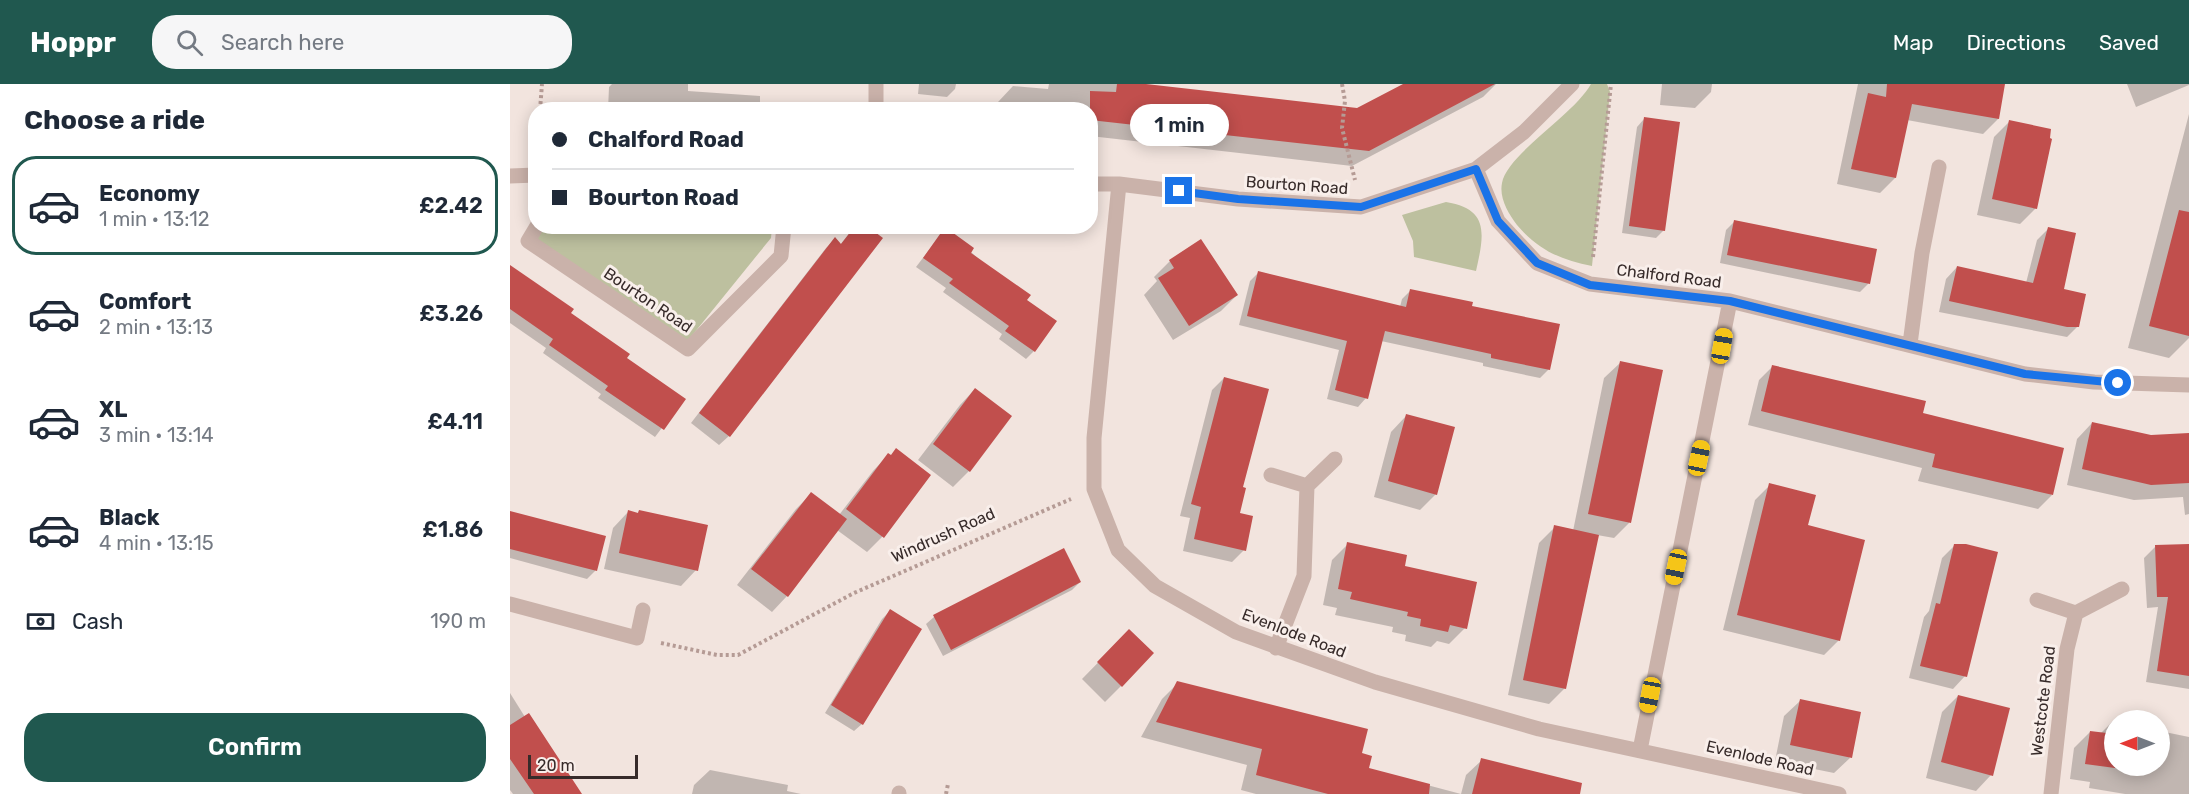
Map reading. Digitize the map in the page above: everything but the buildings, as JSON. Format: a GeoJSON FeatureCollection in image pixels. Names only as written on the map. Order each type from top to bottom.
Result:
{"type":"FeatureCollection","features":[{"type":"Feature","properties":{"kind":"street"},"geometry":{"type":"LineString","coordinates":[[876,84],[876,102]]}},
{"type":"Feature","properties":{"kind":"street","name":"Bourton Road"},"geometry":{"type":"LineString","coordinates":[[1098,184],[1119,184],[1238,199],[1361,207],[1476,169],[1524,132],[1572,84]]}},
{"type":"Feature","properties":{"kind":"street"},"geometry":{"type":"LineString","coordinates":[[1910,344],[1922,253],[1939,167]]}},
{"type":"Feature","properties":{"kind":"street","name":"Chalford Road"},"geometry":{"type":"LineString","coordinates":[[1476,169],[1498,221],[1537,263],[1590,285],[1730,301],[2025,374],[2094,382],[2189,384]]}},
{"type":"Feature","properties":{"kind":"street"},"geometry":{"type":"LineString","coordinates":[[510,176],[528,175]]}},
{"type":"Feature","properties":{"kind":"street","name":"Evenlode Road"},"geometry":{"type":"LineString","coordinates":[[1119,184],[1094,438],[1094,489],[1118,550],[1155,586],[1236,632],[1375,682],[1539,729],[1839,794]]}},
{"type":"Feature","properties":{"kind":"street","name":"Bourton Road"},"geometry":{"type":"LineString","coordinates":[[532,234],[528,241],[688,349],[781,256],[783,234]]}},
{"type":"Feature","properties":{"kind":"street"},"geometry":{"type":"LineString","coordinates":[[1640,750],[1730,301]]}},
{"type":"Feature","properties":{"kind":"street"},"geometry":{"type":"LineString","coordinates":[[1276,648],[1304,576],[1307,486],[1335,459]]}},
{"type":"Feature","properties":{"kind":"street"},"geometry":{"type":"LineString","coordinates":[[1271,476],[1307,486]]}},
{"type":"Feature","properties":{"kind":"street"},"geometry":{"type":"LineString","coordinates":[[2037,600],[2076,614],[2122,589]]}},
{"type":"Feature","properties":{"kind":"street"},"geometry":{"type":"LineString","coordinates":[[510,604],[637,638],[643,610]]}},
{"type":"Feature","properties":{"kind":"street","name":"Westcote Road"},"geometry":{"type":"LineString","coordinates":[[2051,794],[2067,650],[2076,614]]}},
{"type":"Feature","properties":{"kind":"path"},"geometry":{"type":"LineString","coordinates":[[541,102],[542,84]]}},
{"type":"Feature","properties":{"kind":"path"},"geometry":{"type":"LineString","coordinates":[[1342,84],[1346,101],[1342,128],[1361,207]]}},
{"type":"Feature","properties":{"kind":"path"},"geometry":{"type":"LineString","coordinates":[[1590,285],[1611,84]]}},
{"type":"Feature","properties":{"kind":"path","name":"Windrush Road"},"geometry":{"type":"LineString","coordinates":[[637,638],[717,655],[738,655],[854,593],[1094,489]]}},
{"type":"Feature","properties":{"kind":"path"},"geometry":{"type":"LineString","coordinates":[[946,794],[948,784]]}},
{"type":"Feature","properties":{"kind":"green space"},"geometry":{"type":"Polygon","coordinates":[[[1591,84],[1607,84],[1610,92],[1592,266],[1560,257],[1533,241],[1510,215],[1501,189],[1507,172],[1515,160],[1570,109],[1591,84]]]}},
{"type":"Feature","properties":{"kind":"green space"},"geometry":{"type":"Polygon","coordinates":[[[1446,202],[1460,205],[1477,217],[1482,235],[1476,271],[1414,257],[1413,241],[1402,215],[1446,202]]]}},
{"type":"Feature","properties":{"kind":"green space"},"geometry":{"type":"Polygon","coordinates":[[[538,234],[771,234],[771,238],[686,343],[535,240],[538,234]]]}},
{"type":"Feature","properties":{"kind":"route"},"geometry":{"type":"LineString","coordinates":[[1179,191],[1238,199],[1361,207],[1476,169],[1498,221],[1537,263],[1590,285],[1730,301],[2025,374],[2118,383]]}}]}
